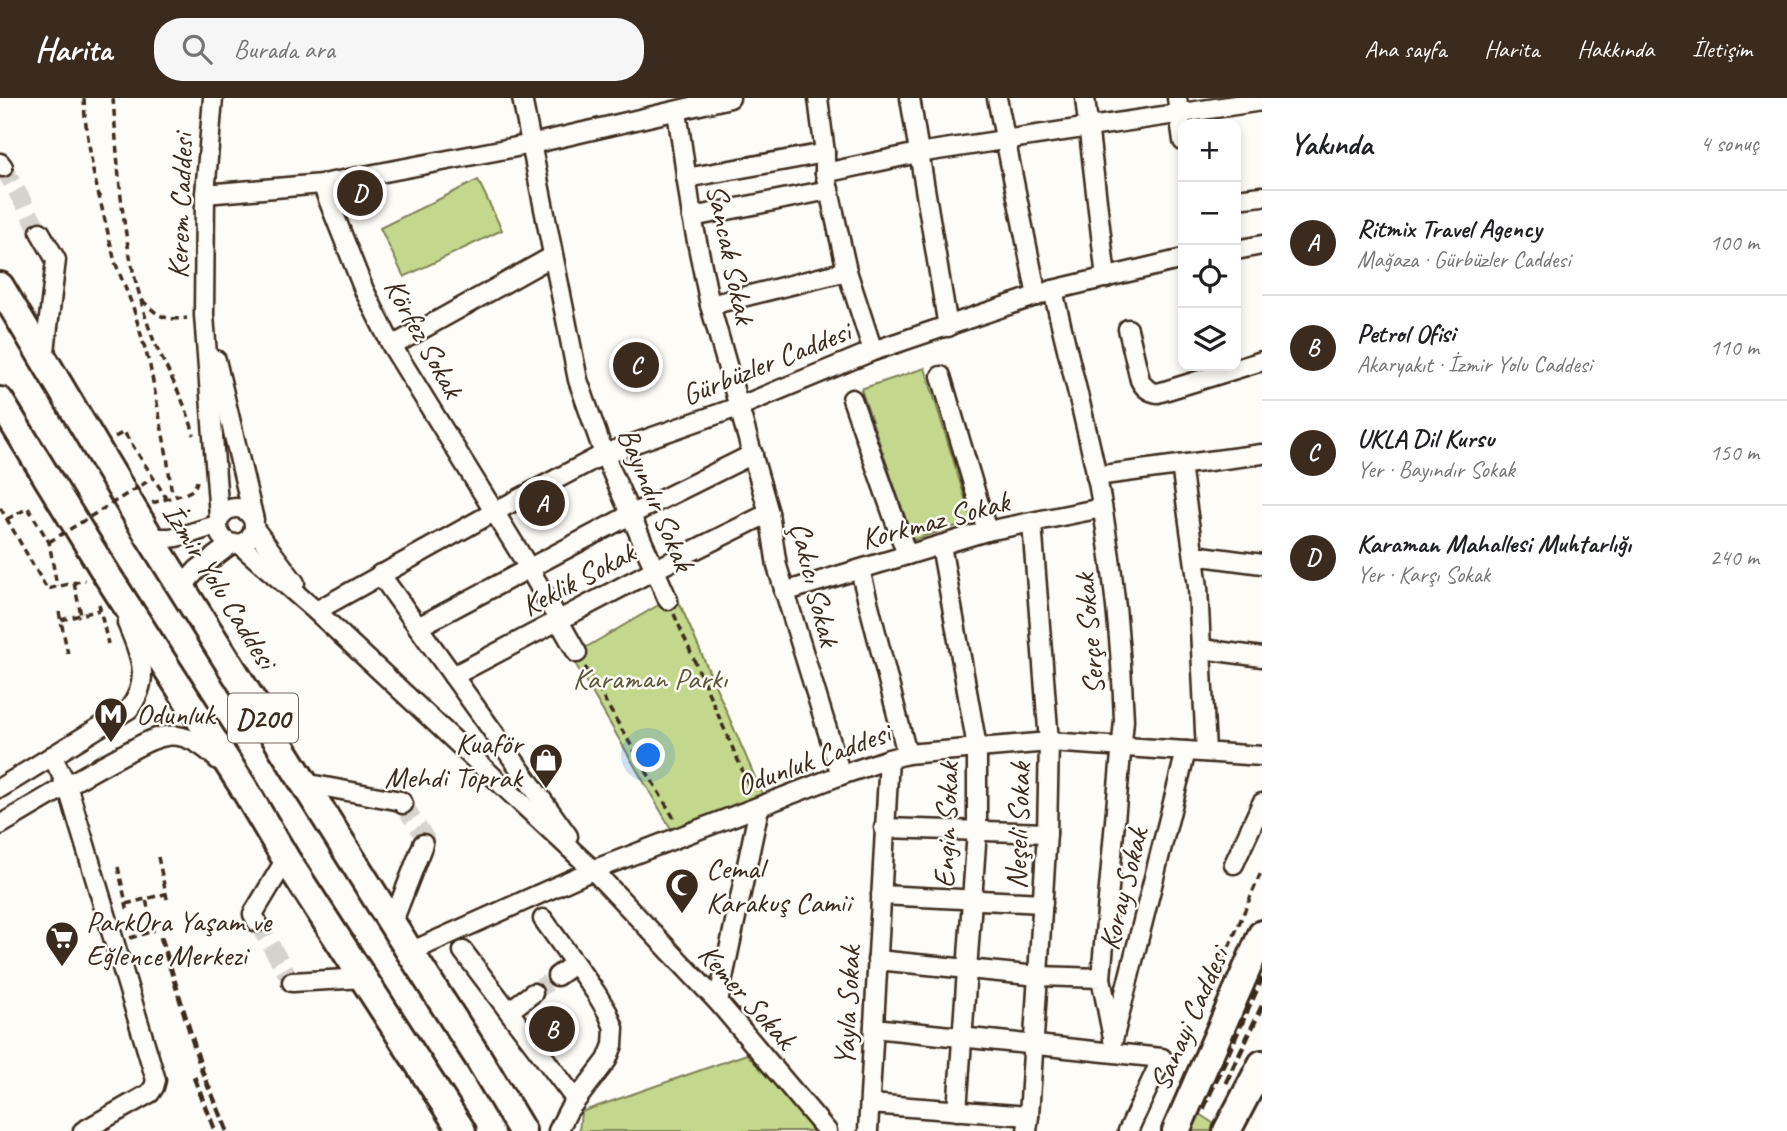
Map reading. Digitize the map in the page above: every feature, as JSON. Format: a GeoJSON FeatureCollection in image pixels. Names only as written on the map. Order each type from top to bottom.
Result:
{"type":"FeatureCollection","features":[{"type":"Feature","properties":{"kind":"highway","name":"İzmir Yolu Caddesi"},"geometry":{"type":"LineString","coordinates":[[3,289],[149,536],[522,1131]]}},
{"type":"Feature","properties":{"kind":"highway","name":"D200"},"geometry":{"type":"LineString","coordinates":[[0,401],[286,859],[462,1131]]}},
{"type":"Feature","properties":{"kind":"highway","name":"Sanayi Caddesi"},"geometry":{"type":"LineString","coordinates":[[1176,1131],[1262,934]]}},
{"type":"Feature","properties":{"kind":"highway"},"geometry":{"type":"LineString","coordinates":[[1227,1131],[1262,1063]]}},
{"type":"Feature","properties":{"kind":"highway"},"geometry":{"type":"LineString","coordinates":[[1242,1131],[1262,1080]]}},
{"type":"Feature","properties":{"kind":"street","name":"Kerem Caddesi"},"geometry":{"type":"LineString","coordinates":[[213,98],[205,194],[204,316],[219,534],[224,540],[235,544],[316,611],[593,870]]}},
{"type":"Feature","properties":{"kind":"street","name":"Bayındır Sokak"},"geometry":{"type":"LineString","coordinates":[[522,98],[578,380],[604,454],[668,600]]}},
{"type":"Feature","properties":{"kind":"street"},"geometry":{"type":"LineString","coordinates":[[205,194],[322,184],[531,144],[730,98]]}},
{"type":"Feature","properties":{"kind":"street"},"geometry":{"type":"LineString","coordinates":[[818,98],[827,182],[847,271],[873,351]]}},
{"type":"Feature","properties":{"kind":"street"},"geometry":{"type":"LineString","coordinates":[[910,98],[948,327]]}},
{"type":"Feature","properties":{"kind":"street","name":"Serçe Sokak"},"geometry":{"type":"LineString","coordinates":[[997,98],[1004,140],[1096,476],[1114,588],[1124,720],[1101,978],[1113,1040]]}},
{"type":"Feature","properties":{"kind":"street"},"geometry":{"type":"LineString","coordinates":[[1085,98],[1106,278]]}},
{"type":"Feature","properties":{"kind":"street"},"geometry":{"type":"LineString","coordinates":[[692,218],[827,182],[918,153],[1089,127],[1178,106],[1262,101]]}},
{"type":"Feature","properties":{"kind":"street","name":"Sancak Sokak"},"geometry":{"type":"LineString","coordinates":[[677,111],[692,218],[710,304],[738,407]]}},
{"type":"Feature","properties":{"kind":"street"},"geometry":{"type":"LineString","coordinates":[[686,178],[825,153]]}},
{"type":"Feature","properties":{"kind":"street","name":"Körfez Sokak"},"geometry":{"type":"LineString","coordinates":[[322,184],[364,290],[392,346],[529,568],[577,653]]}},
{"type":"Feature","properties":{"kind":"street"},"geometry":{"type":"LineString","coordinates":[[1241,198],[1262,195]]}},
{"type":"Feature","properties":{"kind":"street"},"geometry":{"type":"LineString","coordinates":[[40,232],[56,260],[44,360]]}},
{"type":"Feature","properties":{"kind":"street"},"geometry":{"type":"LineString","coordinates":[[1241,249],[1262,246]]}},
{"type":"Feature","properties":{"kind":"street"},"geometry":{"type":"LineString","coordinates":[[392,346],[553,256]]}},
{"type":"Feature","properties":{"kind":"street","name":"Gürbüzler Caddesi"},"geometry":{"type":"LineString","coordinates":[[316,611],[604,454],[738,407],[873,351],[1045,293],[1178,260]]}},
{"type":"Feature","properties":{"kind":"street"},"geometry":{"type":"LineString","coordinates":[[710,304],[847,271]]}},
{"type":"Feature","properties":{"kind":"street","name":"Kerem Caddesi"},"geometry":{"type":"LineString","coordinates":[[204,316],[254,524],[316,611]]}},
{"type":"Feature","properties":{"kind":"street"},"geometry":{"type":"LineString","coordinates":[[1128,329],[1140,380],[1149,390],[1158,393],[1216,371]]}},
{"type":"Feature","properties":{"kind":"street"},"geometry":{"type":"LineString","coordinates":[[1241,365],[1262,361]]}},
{"type":"Feature","properties":{"kind":"street"},"geometry":{"type":"LineString","coordinates":[[941,376],[987,531]]}},
{"type":"Feature","properties":{"kind":"street"},"geometry":{"type":"LineString","coordinates":[[852,399],[907,555]]}},
{"type":"Feature","properties":{"kind":"street","name":"Çakıcı Sokak"},"geometry":{"type":"LineString","coordinates":[[738,407],[769,513],[784,592],[841,775]]}},
{"type":"Feature","properties":{"kind":"street"},"geometry":{"type":"LineString","coordinates":[[418,627],[752,454]]}},
{"type":"Feature","properties":{"kind":"street"},"geometry":{"type":"LineString","coordinates":[[1096,476],[1262,454]]}},
{"type":"Feature","properties":{"kind":"street"},"geometry":{"type":"LineString","coordinates":[[1181,465],[1198,587],[1206,752]]}},
{"type":"Feature","properties":{"kind":"street"},"geometry":{"type":"LineString","coordinates":[[149,536],[159,539],[176,538],[218,521],[230,508],[244,509],[250,514],[254,524],[252,536],[247,541],[235,544],[197,570],[187,581],[186,594]]}},
{"type":"Feature","properties":{"kind":"street","name":"Korkmaz Sokak"},"geometry":{"type":"LineString","coordinates":[[784,592],[987,531],[1102,508]]}},
{"type":"Feature","properties":{"kind":"street","name":"Keklik Sokak"},"geometry":{"type":"LineString","coordinates":[[453,676],[769,513]]}},
{"type":"Feature","properties":{"kind":"street","name":"Neşeli Sokak"},"geometry":{"type":"LineString","coordinates":[[1028,1123],[1047,833],[1049,742],[1032,523]]}},
{"type":"Feature","properties":{"kind":"street","name":"Engin Sokak"},"geometry":{"type":"LineString","coordinates":[[941,545],[977,747],[976,830],[957,1111]]}},
{"type":"Feature","properties":{"kind":"street"},"geometry":{"type":"LineString","coordinates":[[1194,555],[1262,564]]}},
{"type":"Feature","properties":{"kind":"street"},"geometry":{"type":"LineString","coordinates":[[860,570],[907,754]]}},
{"type":"Feature","properties":{"kind":"street"},"geometry":{"type":"LineString","coordinates":[[380,574],[593,870]]}},
{"type":"Feature","properties":{"kind":"street"},"geometry":{"type":"LineString","coordinates":[[0,788],[130,709],[137,699],[143,670],[139,652],[107,575]]}},
{"type":"Feature","properties":{"kind":"street"},"geometry":{"type":"LineString","coordinates":[[1202,649],[1262,657]]}},
{"type":"Feature","properties":{"kind":"street"},"geometry":{"type":"LineString","coordinates":[[0,825],[154,738],[169,735],[191,740],[208,750],[242,785]]}},
{"type":"Feature","properties":{"kind":"street","name":"Odunluk Caddesi"},"geometry":{"type":"LineString","coordinates":[[410,952],[593,870],[841,775],[907,754],[1049,742],[1262,756]]}},
{"type":"Feature","properties":{"kind":"street","name":"Koray Sokak"},"geometry":{"type":"LineString","coordinates":[[1113,1040],[1186,751]]}},
{"type":"Feature","properties":{"kind":"street"},"geometry":{"type":"LineString","coordinates":[[52,756],[67,785],[156,1080],[150,1093],[83,1131]]}},
{"type":"Feature","properties":{"kind":"street","name":"Yayla Sokak"},"geometry":{"type":"LineString","coordinates":[[868,1131],[889,759]]}},
{"type":"Feature","properties":{"kind":"street"},"geometry":{"type":"LineString","coordinates":[[304,783],[401,801],[403,804]]}},
{"type":"Feature","properties":{"kind":"street"},"geometry":{"type":"LineString","coordinates":[[1234,864],[1262,803]]}},
{"type":"Feature","properties":{"kind":"street"},"geometry":{"type":"LineString","coordinates":[[718,1002],[759,808]]}},
{"type":"Feature","properties":{"kind":"street"},"geometry":{"type":"LineString","coordinates":[[884,828],[1047,833]]}},
{"type":"Feature","properties":{"kind":"street"},"geometry":{"type":"LineString","coordinates":[[392,924],[423,844]]}},
{"type":"Feature","properties":{"kind":"street"},"geometry":{"type":"LineString","coordinates":[[257,922],[253,914],[286,859]]}},
{"type":"Feature","properties":{"kind":"street","name":"Kemer Sokak"},"geometry":{"type":"LineString","coordinates":[[593,870],[718,1002],[827,1131]]}},
{"type":"Feature","properties":{"kind":"street"},"geometry":{"type":"LineString","coordinates":[[881,895],[1042,903]]}},
{"type":"Feature","properties":{"kind":"street"},"geometry":{"type":"LineString","coordinates":[[543,919],[608,1013],[614,1028],[613,1045],[607,1060],[568,1111],[558,1131]]}},
{"type":"Feature","properties":{"kind":"street"},"geometry":{"type":"LineString","coordinates":[[463,951],[576,1100]]}},
{"type":"Feature","properties":{"kind":"street"},"geometry":{"type":"LineString","coordinates":[[877,960],[1038,976],[1101,978]]}},
{"type":"Feature","properties":{"kind":"street"},"geometry":{"type":"LineString","coordinates":[[557,976],[574,964]]}},
{"type":"Feature","properties":{"kind":"street"},"geometry":{"type":"LineString","coordinates":[[292,982],[365,978]]}},
{"type":"Feature","properties":{"kind":"street"},"geometry":{"type":"LineString","coordinates":[[509,1011],[533,993]]}},
{"type":"Feature","properties":{"kind":"street"},"geometry":{"type":"LineString","coordinates":[[874,1028],[1162,1058],[1128,1131]]}},
{"type":"Feature","properties":{"kind":"street"},"geometry":{"type":"LineString","coordinates":[[870,1104],[957,1111],[1028,1123]]}},
{"type":"Feature","properties":{"kind":"path"},"geometry":{"type":"LineString","coordinates":[[84,98],[93,171],[115,262],[150,366],[167,456],[170,488],[177,496],[189,493],[196,486],[198,476]]}},
{"type":"Feature","properties":{"kind":"path"},"geometry":{"type":"LineString","coordinates":[[113,98],[126,237],[140,299],[154,340],[189,413],[196,445]]}},
{"type":"Feature","properties":{"kind":"path"},"geometry":{"type":"LineString","coordinates":[[140,299],[155,313],[170,320],[204,316]]}},
{"type":"Feature","properties":{"kind":"path"},"geometry":{"type":"LineString","coordinates":[[129,438],[167,499]]}},
{"type":"Feature","properties":{"kind":"path"},"geometry":{"type":"LineString","coordinates":[[48,542],[153,478]]}},
{"type":"Feature","properties":{"kind":"path"},"geometry":{"type":"LineString","coordinates":[[7,519],[28,508],[48,542],[57,586]]}},
{"type":"Feature","properties":{"kind":"path"},"geometry":{"type":"LineString","coordinates":[[0,510],[47,589],[107,575]]}},
{"type":"Feature","properties":{"kind":"path"},"geometry":{"type":"LineString","coordinates":[[74,583],[81,615]]}},
{"type":"Feature","properties":{"kind":"path"},"geometry":{"type":"LineString","coordinates":[[668,600],[759,808]]}},
{"type":"Feature","properties":{"kind":"path"},"geometry":{"type":"LineString","coordinates":[[98,602],[108,644]]}},
{"type":"Feature","properties":{"kind":"path"},"geometry":{"type":"LineString","coordinates":[[61,620],[100,610]]}},
{"type":"Feature","properties":{"kind":"path"},"geometry":{"type":"LineString","coordinates":[[59,612],[68,654]]}},
{"type":"Feature","properties":{"kind":"path"},"geometry":{"type":"LineString","coordinates":[[577,653],[684,836]]}},
{"type":"Feature","properties":{"kind":"path"},"geometry":{"type":"LineString","coordinates":[[158,857],[168,902]]}},
{"type":"Feature","properties":{"kind":"path"},"geometry":{"type":"LineString","coordinates":[[118,867],[128,912]]}},
{"type":"Feature","properties":{"kind":"path"},"geometry":{"type":"LineString","coordinates":[[1198,1021],[1262,870]]}},
{"type":"Feature","properties":{"kind":"path"},"geometry":{"type":"LineString","coordinates":[[126,904],[166,894]]}},
{"type":"Feature","properties":{"kind":"path"},"geometry":{"type":"LineString","coordinates":[[146,899],[153,931]]}},
{"type":"Feature","properties":{"kind":"green space"},"geometry":{"type":"Polygon","coordinates":[[[478,180],[502,230],[404,277],[380,228],[478,180]]]}},
{"type":"Feature","properties":{"kind":"green space"},"geometry":{"type":"Polygon","coordinates":[[[925,368],[972,521],[913,540],[861,389],[925,368]]]}},
{"type":"Feature","properties":{"kind":"green space","name":"Karaman Parkı"},"geometry":{"type":"Polygon","coordinates":[[[676,595],[764,798],[674,834],[571,656],[676,595]]]}},
{"type":"Feature","properties":{"kind":"green space"},"geometry":{"type":"Polygon","coordinates":[[[747,1054],[816,1131],[579,1131],[581,1112],[747,1054]]]}},
{"type":"Feature","properties":{"kind":"green space"},"geometry":{"type":"Polygon","coordinates":[[[1196,1112],[1222,1129],[1221,1131],[1187,1131],[1196,1112]]]}},
{"type":"Feature","properties":{"kind":"tunnel"},"geometry":{"type":"LineString","coordinates":[[3,167],[40,232]]}},
{"type":"Feature","properties":{"kind":"tunnel"},"geometry":{"type":"LineString","coordinates":[[403,804],[425,838],[423,844]]}},
{"type":"Feature","properties":{"kind":"tunnel"},"geometry":{"type":"LineString","coordinates":[[257,922],[292,982]]}},
{"type":"Feature","properties":{"kind":"tunnel"},"geometry":{"type":"LineString","coordinates":[[533,993],[557,976]]}},
{"type":"Feature","properties":{"kind":"railway"},"geometry":{"type":"LineString","coordinates":[[161,937],[202,1071],[227,1131]]}},
{"type":"Feature","properties":{"kind":"railway"},"geometry":{"type":"LineString","coordinates":[[1203,1109],[1262,978]]}},
{"type":"Feature","properties":{"kind":"railway"},"geometry":{"type":"LineString","coordinates":[[1226,1083],[1262,1006]]}},
{"type":"Feature","properties":{"kind":"railway"},"geometry":{"type":"LineString","coordinates":[[194,1077],[215,1131]]}},
{"type":"Feature","properties":{"kind":"place","name":"Karaman Mahallesi Muhtarlığı"},"geometry":{"type":"Point","coordinates":[360,193]}},
{"type":"Feature","properties":{"kind":"place","name":"UKLA Dil Kursu"},"geometry":{"type":"Point","coordinates":[636,365]}},
{"type":"Feature","properties":{"kind":"place","name":"Ritmix Travel Agency"},"geometry":{"type":"Point","coordinates":[542,503]}},
{"type":"Feature","properties":{"kind":"place","name":"Odunluk"},"geometry":{"type":"Point","coordinates":[111,744]}},
{"type":"Feature","properties":{"kind":"place","name":"Kuaför Mehdi Toprak"},"geometry":{"type":"Point","coordinates":[546,790]}},
{"type":"Feature","properties":{"kind":"place","name":"Cemal Karakuş Camii"},"geometry":{"type":"Point","coordinates":[682,915]}},
{"type":"Feature","properties":{"kind":"place","name":"ParkOra Yaşam ve Eğlence Merkezi"},"geometry":{"type":"Point","coordinates":[62,968]}},
{"type":"Feature","properties":{"kind":"place","name":"Petrol Ofisi"},"geometry":{"type":"Point","coordinates":[552,1029]}}]}
